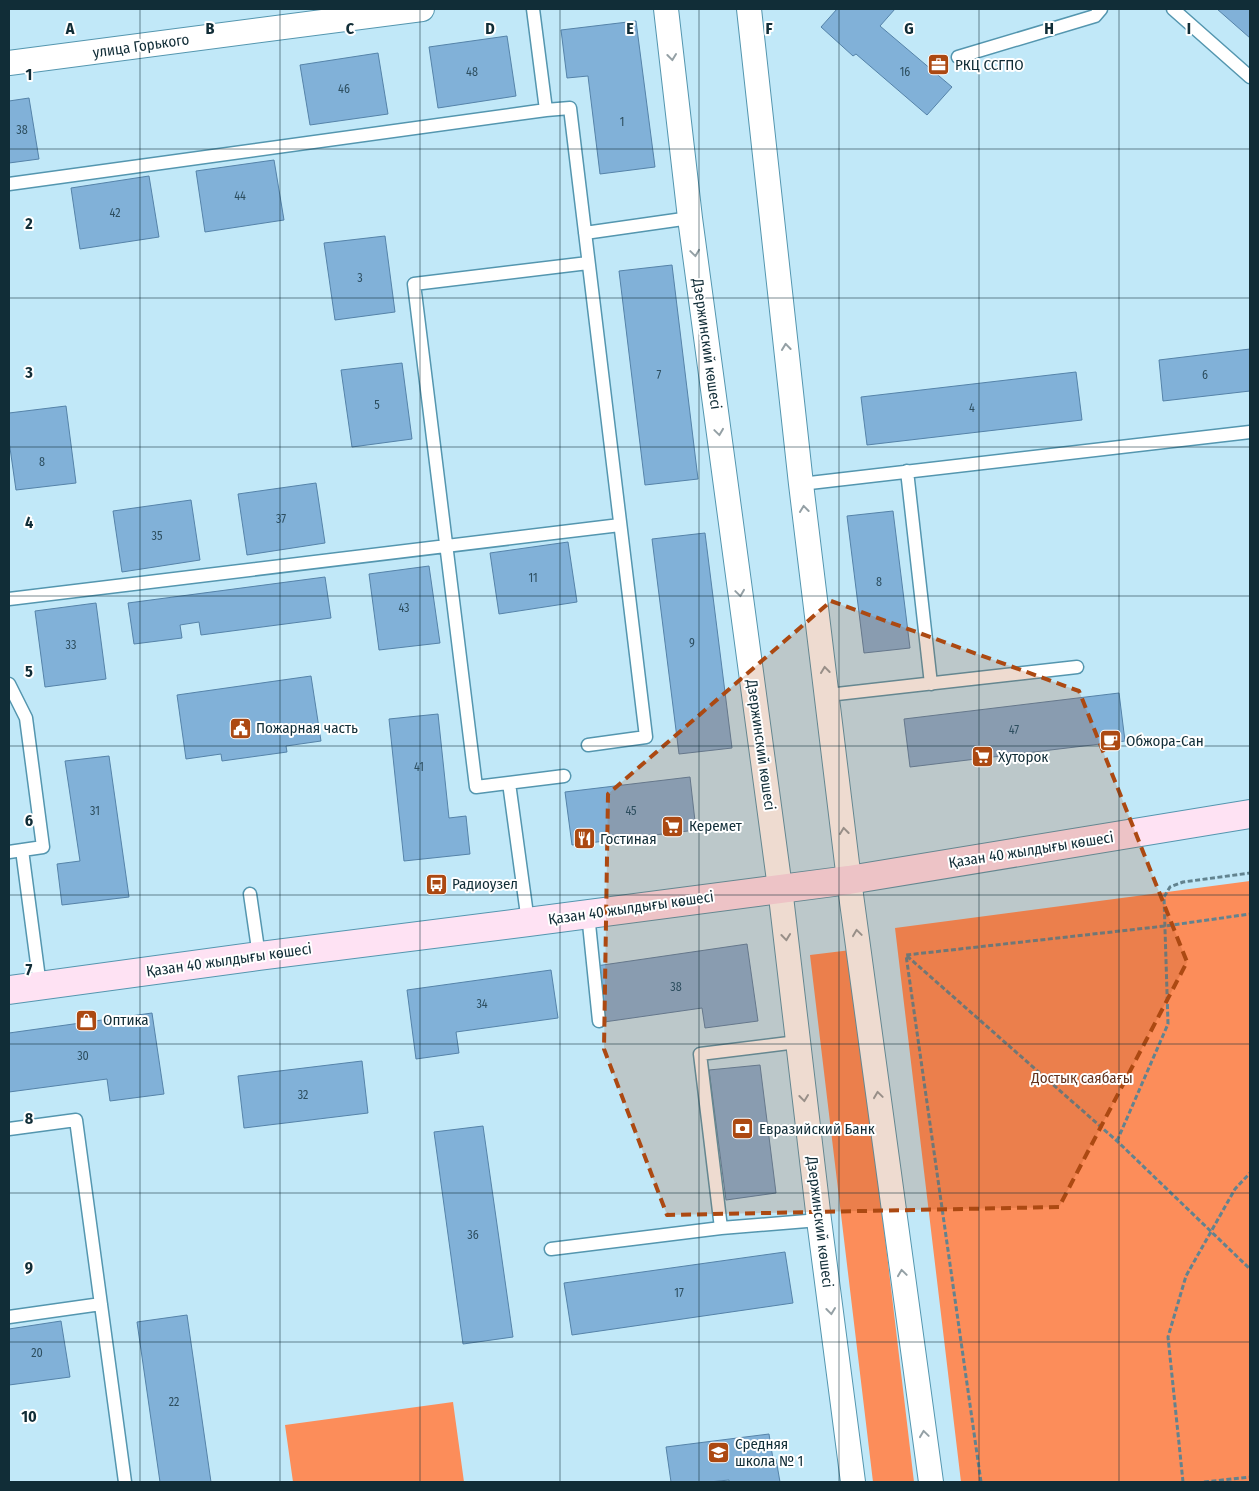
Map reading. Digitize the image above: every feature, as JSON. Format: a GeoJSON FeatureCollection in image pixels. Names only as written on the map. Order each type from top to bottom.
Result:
{"type":"FeatureCollection","features":[{"type":"Feature","properties":{"kind":"street","name":"улица Горького"},"geometry":{"type":"LineString","coordinates":[[9,63],[422,9]]}},
{"type":"Feature","properties":{"kind":"street","name":"Дзержинский көшесі"},"geometry":{"type":"LineString","coordinates":[[666,9],[690,218],[780,888],[797,1042],[853,1482]]}},
{"type":"Feature","properties":{"kind":"street"},"geometry":{"type":"LineString","coordinates":[[749,9],[801,484],[849,880],[931,1482]]}},
{"type":"Feature","properties":{"kind":"street","name":"Қазан 40 жылдығы көшесі"},"geometry":{"type":"LineString","coordinates":[[9,990],[849,880],[1250,814]]}},
{"type":"Feature","properties":{"kind":"lane"},"geometry":{"type":"LineString","coordinates":[[533,9],[546,110]]}},
{"type":"Feature","properties":{"kind":"lane"},"geometry":{"type":"LineString","coordinates":[[958,57],[1095,16],[1101,9]]}},
{"type":"Feature","properties":{"kind":"lane"},"geometry":{"type":"LineString","coordinates":[[1173,9],[1250,77]]}},
{"type":"Feature","properties":{"kind":"lane"},"geometry":{"type":"LineString","coordinates":[[9,184],[570,108],[646,737],[588,745]]}},
{"type":"Feature","properties":{"kind":"lane"},"geometry":{"type":"LineString","coordinates":[[585,233],[690,218]]}},
{"type":"Feature","properties":{"kind":"lane"},"geometry":{"type":"LineString","coordinates":[[564,776],[476,787],[414,284],[588,263]]}},
{"type":"Feature","properties":{"kind":"lane"},"geometry":{"type":"LineString","coordinates":[[801,484],[1250,432]]}},
{"type":"Feature","properties":{"kind":"lane"},"geometry":{"type":"LineString","coordinates":[[907,471],[931,684]]}},
{"type":"Feature","properties":{"kind":"lane"},"geometry":{"type":"LineString","coordinates":[[9,599],[620,525]]}},
{"type":"Feature","properties":{"kind":"lane"},"geometry":{"type":"LineString","coordinates":[[828,695],[1077,667]]}},
{"type":"Feature","properties":{"kind":"lane"},"geometry":{"type":"LineString","coordinates":[[9,684],[26,718],[43,847],[9,852]]}},
{"type":"Feature","properties":{"kind":"lane"},"geometry":{"type":"LineString","coordinates":[[509,783],[528,922]]}},
{"type":"Feature","properties":{"kind":"lane"},"geometry":{"type":"LineString","coordinates":[[22,850],[40,986]]}},
{"type":"Feature","properties":{"kind":"lane"},"geometry":{"type":"LineString","coordinates":[[250,894],[259,956]]}},
{"type":"Feature","properties":{"kind":"lane"},"geometry":{"type":"LineString","coordinates":[[588,914],[599,1021]]}},
{"type":"Feature","properties":{"kind":"lane"},"geometry":{"type":"LineString","coordinates":[[721,1228],[700,1054],[797,1042]]}},
{"type":"Feature","properties":{"kind":"lane"},"geometry":{"type":"LineString","coordinates":[[9,1128],[76,1120],[125,1482]]}},
{"type":"Feature","properties":{"kind":"lane"},"geometry":{"type":"LineString","coordinates":[[551,1249],[721,1228],[819,1220]]}},
{"type":"Feature","properties":{"kind":"lane"},"geometry":{"type":"LineString","coordinates":[[9,1317],[101,1304]]}},
{"type":"Feature","properties":{"kind":"path"},"geometry":{"type":"LineString","coordinates":[[1118,1141],[1168,1024],[1164,897],[1170,887],[1183,882],[1250,873]]}},
{"type":"Feature","properties":{"kind":"path"},"geometry":{"type":"LineString","coordinates":[[906,955],[1165,926],[1250,914]]}},
{"type":"Feature","properties":{"kind":"path"},"geometry":{"type":"LineString","coordinates":[[906,955],[1118,1141],[1250,1269]]}},
{"type":"Feature","properties":{"kind":"path"},"geometry":{"type":"LineString","coordinates":[[906,955],[982,1482]]}},
{"type":"Feature","properties":{"kind":"path"},"geometry":{"type":"LineString","coordinates":[[1183,1482],[1168,1337],[1186,1276],[1235,1189],[1250,1173]]}},
{"type":"Feature","properties":{"kind":"path"},"geometry":{"type":"LineString","coordinates":[[1204,1482],[1250,1477]]}},
{"type":"Feature","properties":{"kind":"highlighted area"},"geometry":{"type":"Polygon","coordinates":[[[831,601],[1079,691],[1187,962],[1059,1207],[667,1215],[604,1049],[608,794],[831,601]]]}},
{"type":"Feature","properties":{"kind":"green space","name":"Достық саябағы"},"geometry":{"type":"Polygon","coordinates":[[[1250,881],[1250,1482],[961,1482],[895,928],[1250,881]]]}},
{"type":"Feature","properties":{"kind":"green space"},"geometry":{"type":"Polygon","coordinates":[[[851,950],[914,1482],[873,1482],[810,955],[851,950]]]}},
{"type":"Feature","properties":{"kind":"green space"},"geometry":{"type":"Polygon","coordinates":[[[453,1402],[464,1482],[293,1482],[285,1425],[453,1402]]]}},
{"type":"Feature","properties":{"kind":"building"},"geometry":{"type":"Polygon","coordinates":[[[837,9],[895,9],[880,26],[952,87],[927,115],[856,54],[853,56],[821,27],[837,9]]]}},
{"type":"Feature","properties":{"kind":"building"},"geometry":{"type":"Polygon","coordinates":[[[1217,9],[1250,9],[1250,38],[1217,9]]]}},
{"type":"Feature","properties":{"kind":"building"},"geometry":{"type":"Polygon","coordinates":[[[636,21],[655,167],[600,174],[588,76],[567,78],[561,30],[636,21]]]}},
{"type":"Feature","properties":{"kind":"building"},"geometry":{"type":"Polygon","coordinates":[[[507,36],[516,96],[438,108],[429,47],[507,36]]]}},
{"type":"Feature","properties":{"kind":"building"},"geometry":{"type":"Polygon","coordinates":[[[378,53],[388,114],[310,125],[300,65],[378,53]]]}},
{"type":"Feature","properties":{"kind":"building"},"geometry":{"type":"Polygon","coordinates":[[[29,98],[39,159],[9,163],[9,101],[29,98]]]}},
{"type":"Feature","properties":{"kind":"building"},"geometry":{"type":"Polygon","coordinates":[[[274,160],[284,220],[205,232],[196,171],[274,160]]]}},
{"type":"Feature","properties":{"kind":"building"},"geometry":{"type":"Polygon","coordinates":[[[149,176],[159,237],[80,249],[71,188],[149,176]]]}},
{"type":"Feature","properties":{"kind":"building"},"geometry":{"type":"Polygon","coordinates":[[[385,236],[395,312],[335,320],[324,243],[385,236]]]}},
{"type":"Feature","properties":{"kind":"building"},"geometry":{"type":"Polygon","coordinates":[[[672,265],[698,479],[645,485],[619,271],[672,265]]]}},
{"type":"Feature","properties":{"kind":"building"},"geometry":{"type":"Polygon","coordinates":[[[1250,349],[1250,391],[1163,401],[1159,360],[1250,349]]]}},
{"type":"Feature","properties":{"kind":"building"},"geometry":{"type":"Polygon","coordinates":[[[402,363],[412,439],[352,447],[341,370],[402,363]]]}},
{"type":"Feature","properties":{"kind":"building"},"geometry":{"type":"Polygon","coordinates":[[[1076,372],[1082,420],[867,445],[861,397],[1076,372]]]}},
{"type":"Feature","properties":{"kind":"building"},"geometry":{"type":"Polygon","coordinates":[[[66,406],[76,483],[16,490],[9,441],[9,413],[66,406]]]}},
{"type":"Feature","properties":{"kind":"building"},"geometry":{"type":"Polygon","coordinates":[[[316,483],[325,543],[247,555],[238,494],[316,483]]]}},
{"type":"Feature","properties":{"kind":"building"},"geometry":{"type":"Polygon","coordinates":[[[191,500],[200,560],[122,572],[113,511],[191,500]]]}},
{"type":"Feature","properties":{"kind":"building"},"geometry":{"type":"Polygon","coordinates":[[[893,511],[910,648],[864,653],[847,516],[893,511]]]}},
{"type":"Feature","properties":{"kind":"building"},"geometry":{"type":"Polygon","coordinates":[[[705,533],[732,748],[679,754],[652,539],[705,533]]]}},
{"type":"Feature","properties":{"kind":"building"},"geometry":{"type":"Polygon","coordinates":[[[568,542],[577,602],[499,614],[490,553],[568,542]]]}},
{"type":"Feature","properties":{"kind":"building"},"geometry":{"type":"Polygon","coordinates":[[[429,566],[440,643],[379,650],[369,574],[429,566]]]}},
{"type":"Feature","properties":{"kind":"building"},"geometry":{"type":"Polygon","coordinates":[[[325,577],[331,618],[201,635],[199,622],[180,625],[182,638],[134,644],[128,603],[325,577]]]}},
{"type":"Feature","properties":{"kind":"building"},"geometry":{"type":"Polygon","coordinates":[[[96,603],[106,679],[45,687],[35,611],[96,603]]]}},
{"type":"Feature","properties":{"kind":"building"},"geometry":{"type":"Polygon","coordinates":[[[311,676],[321,741],[286,746],[287,752],[222,761],[221,754],[186,759],[177,695],[311,676]]]}},
{"type":"Feature","properties":{"kind":"building"},"geometry":{"type":"Polygon","coordinates":[[[1119,693],[1125,741],[910,767],[904,719],[1119,693]]]}},
{"type":"Feature","properties":{"kind":"building"},"geometry":{"type":"Polygon","coordinates":[[[438,714],[449,818],[466,816],[470,854],[404,861],[389,719],[438,714]]]}},
{"type":"Feature","properties":{"kind":"building"},"geometry":{"type":"Polygon","coordinates":[[[109,756],[129,897],[62,905],[57,864],[80,861],[65,761],[109,756]]]}},
{"type":"Feature","properties":{"kind":"building"},"geometry":{"type":"Polygon","coordinates":[[[690,777],[696,830],[572,845],[565,792],[690,777]]]}},
{"type":"Feature","properties":{"kind":"building"},"geometry":{"type":"Polygon","coordinates":[[[747,944],[758,1021],[705,1028],[702,1008],[604,1022],[596,966],[747,944]]]}},
{"type":"Feature","properties":{"kind":"building"},"geometry":{"type":"Polygon","coordinates":[[[551,970],[558,1018],[456,1032],[459,1053],[416,1059],[407,990],[551,970]]]}},
{"type":"Feature","properties":{"kind":"building"},"geometry":{"type":"Polygon","coordinates":[[[152,1013],[164,1094],[110,1101],[107,1079],[9,1092],[9,1033],[152,1013]]]}},
{"type":"Feature","properties":{"kind":"building"},"geometry":{"type":"Polygon","coordinates":[[[362,1061],[368,1113],[244,1128],[238,1076],[362,1061]]]}},
{"type":"Feature","properties":{"kind":"building"},"geometry":{"type":"Polygon","coordinates":[[[760,1065],[776,1193],[726,1200],[709,1070],[760,1065]]]}},
{"type":"Feature","properties":{"kind":"building"},"geometry":{"type":"Polygon","coordinates":[[[483,1126],[513,1337],[463,1344],[434,1132],[483,1126]]]}},
{"type":"Feature","properties":{"kind":"building"},"geometry":{"type":"Polygon","coordinates":[[[785,1252],[793,1303],[572,1335],[564,1283],[785,1252]]]}},
{"type":"Feature","properties":{"kind":"building"},"geometry":{"type":"Polygon","coordinates":[[[187,1315],[211,1482],[160,1482],[137,1322],[187,1315]]]}},
{"type":"Feature","properties":{"kind":"building"},"geometry":{"type":"Polygon","coordinates":[[[61,1321],[70,1377],[9,1385],[9,1329],[61,1321]]]}},
{"type":"Feature","properties":{"kind":"building","name":"Средняя школа № 1"},"geometry":{"type":"Polygon","coordinates":[[[769,1434],[773,1459],[776,1459],[780,1482],[729,1482],[729,1480],[671,1482],[666,1447],[769,1434]]]}},
{"type":"Feature","properties":{"kind":"place","name":"РКЦ ССГПО"},"geometry":{"type":"Point","coordinates":[939,65]}},
{"type":"Feature","properties":{"kind":"place","name":"Пожарная часть"},"geometry":{"type":"Point","coordinates":[240,728]}},
{"type":"Feature","properties":{"kind":"place","name":"Обжора-Сан"},"geometry":{"type":"Point","coordinates":[1110,741]}},
{"type":"Feature","properties":{"kind":"place","name":"Хуторок"},"geometry":{"type":"Point","coordinates":[982,757]}},
{"type":"Feature","properties":{"kind":"place","name":"Керемет"},"geometry":{"type":"Point","coordinates":[673,826]}},
{"type":"Feature","properties":{"kind":"place","name":"Гостиная"},"geometry":{"type":"Point","coordinates":[584,839]}},
{"type":"Feature","properties":{"kind":"place","name":"Радиоузел"},"geometry":{"type":"Point","coordinates":[436,884]}},
{"type":"Feature","properties":{"kind":"place","name":"Оптика"},"geometry":{"type":"Point","coordinates":[87,1020]}},
{"type":"Feature","properties":{"kind":"place","name":"Евразийский Банк"},"geometry":{"type":"Point","coordinates":[743,1129]}},
{"type":"Feature","properties":{"kind":"place","name":"Средняя школа № 1"},"geometry":{"type":"Point","coordinates":[719,1453]}}]}
